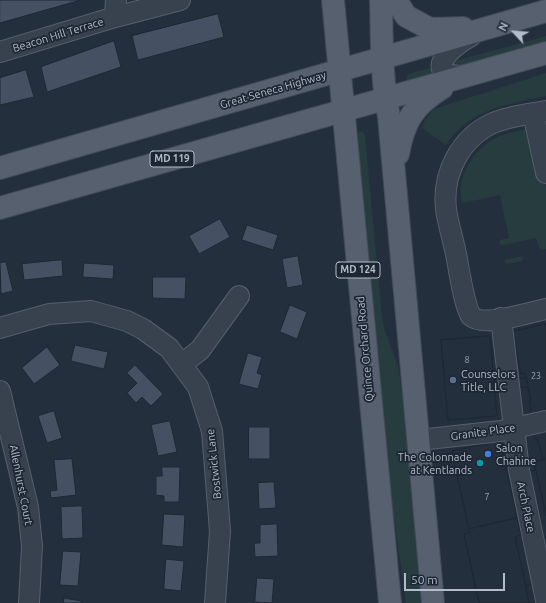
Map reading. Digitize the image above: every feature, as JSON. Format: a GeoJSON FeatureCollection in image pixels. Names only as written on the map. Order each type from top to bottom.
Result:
{"type":"FeatureCollection","features":[{"type":"Feature","properties":{"kind":"main road","name":"Quince Orchard Road"},"geometry":{"type":"LineString","coordinates":[[333,0],[345,110],[372,429],[390,603]]}},
{"type":"Feature","properties":{"kind":"main road"},"geometry":{"type":"LineString","coordinates":[[381,0],[382,58],[385,99],[389,116],[420,440],[433,603]]}},
{"type":"Feature","properties":{"kind":"main road"},"geometry":{"type":"LineString","coordinates":[[396,0],[406,16],[430,28],[486,29]]}},
{"type":"Feature","properties":{"kind":"main road","name":"Great Seneca Highway"},"geometry":{"type":"LineString","coordinates":[[0,168],[546,11]]}},
{"type":"Feature","properties":{"kind":"main road","name":"MD 119"},"geometry":{"type":"LineString","coordinates":[[0,208],[546,53]]}},
{"type":"Feature","properties":{"kind":"main road"},"geometry":{"type":"LineString","coordinates":[[395,183],[404,129],[408,118],[427,97],[467,76]]}},
{"type":"Feature","properties":{"kind":"street","name":"Beacon Hill Terrace"},"geometry":{"type":"LineString","coordinates":[[0,52],[116,9],[180,0]]}},
{"type":"Feature","properties":{"kind":"street"},"geometry":{"type":"LineString","coordinates":[[467,76],[454,76],[446,73],[443,70],[442,62],[447,52],[452,47],[486,29]]}},
{"type":"Feature","properties":{"kind":"street"},"geometry":{"type":"LineString","coordinates":[[546,172],[540,112],[500,121],[487,126],[475,134],[458,154],[447,184],[447,213],[470,314],[473,318],[480,321],[546,309]]}},
{"type":"Feature","properties":{"kind":"street"},"geometry":{"type":"LineString","coordinates":[[182,364],[200,350],[239,296]]}},
{"type":"Feature","properties":{"kind":"street","name":"Bostwick Lane"},"geometry":{"type":"LineString","coordinates":[[0,328],[49,314],[91,312],[127,321],[143,329],[169,348],[182,364],[198,387],[212,431],[220,531],[216,603]]}},
{"type":"Feature","properties":{"kind":"street","name":"Arch Place"},"geometry":{"type":"LineString","coordinates":[[501,318],[520,479],[546,600]]}},
{"type":"Feature","properties":{"kind":"street","name":"Allenhurst Court"},"geometry":{"type":"LineString","coordinates":[[0,392],[28,507],[32,546],[29,603]]}},
{"type":"Feature","properties":{"kind":"street","name":"Granite Place"},"geometry":{"type":"LineString","coordinates":[[420,440],[514,428],[546,421]]}},
{"type":"Feature","properties":{"kind":"green space"},"geometry":{"type":"Polygon","coordinates":[[[546,36],[546,45],[409,81],[406,79],[408,74],[546,36]]]}},
{"type":"Feature","properties":{"kind":"green space"},"geometry":{"type":"Polygon","coordinates":[[[546,73],[546,96],[490,110],[466,123],[455,133],[446,145],[422,128],[425,120],[434,109],[546,73]]]}},
{"type":"Feature","properties":{"kind":"green space"},"geometry":{"type":"Polygon","coordinates":[[[528,129],[533,130],[546,188],[546,249],[540,250],[536,238],[504,245],[499,244],[500,240],[509,238],[500,195],[463,203],[461,194],[463,175],[473,157],[487,143],[499,136],[528,129]]]}},
{"type":"Feature","properties":{"kind":"green space"},"geometry":{"type":"Polygon","coordinates":[[[362,131],[365,135],[382,317],[384,328],[398,366],[403,398],[421,603],[406,603],[387,467],[357,146],[358,133],[362,131]]]}},
{"type":"Feature","properties":{"kind":"green space"},"geometry":{"type":"Polygon","coordinates":[[[522,256],[524,258],[522,261],[507,264],[504,262],[505,260],[522,256]]]}},
{"type":"Feature","properties":{"kind":"building"},"geometry":{"type":"Polygon","coordinates":[[[0,0],[81,0],[0,23],[0,0]]]}},
{"type":"Feature","properties":{"kind":"building"},"geometry":{"type":"Polygon","coordinates":[[[218,14],[224,37],[138,60],[132,36],[218,14]]]}},
{"type":"Feature","properties":{"kind":"building"},"geometry":{"type":"Polygon","coordinates":[[[114,41],[121,67],[47,92],[41,67],[114,41]]]}},
{"type":"Feature","properties":{"kind":"building"},"geometry":{"type":"Polygon","coordinates":[[[26,70],[34,97],[0,105],[0,78],[26,70]]]}},
{"type":"Feature","properties":{"kind":"building"},"geometry":{"type":"Polygon","coordinates":[[[220,219],[230,237],[199,254],[189,236],[220,219]]]}},
{"type":"Feature","properties":{"kind":"building"},"geometry":{"type":"Polygon","coordinates":[[[247,225],[278,235],[273,250],[242,240],[247,225]]]}},
{"type":"Feature","properties":{"kind":"building"},"geometry":{"type":"Polygon","coordinates":[[[298,256],[303,285],[287,288],[282,259],[298,256]]]}},
{"type":"Feature","properties":{"kind":"building"},"geometry":{"type":"Polygon","coordinates":[[[62,260],[63,276],[24,280],[22,264],[62,260]]]}},
{"type":"Feature","properties":{"kind":"building"},"geometry":{"type":"Polygon","coordinates":[[[6,262],[13,291],[1,294],[0,263],[6,262]]]}},
{"type":"Feature","properties":{"kind":"building"},"geometry":{"type":"Polygon","coordinates":[[[84,263],[114,265],[113,279],[83,277],[84,263]]]}},
{"type":"Feature","properties":{"kind":"building"},"geometry":{"type":"Polygon","coordinates":[[[153,277],[186,277],[185,299],[153,298],[153,277]]]}},
{"type":"Feature","properties":{"kind":"building"},"geometry":{"type":"Polygon","coordinates":[[[290,305],[307,312],[297,339],[280,332],[290,305]]]}},
{"type":"Feature","properties":{"kind":"building","name":"The Colonnade at Kentlands"},"geometry":{"type":"Polygon","coordinates":[[[546,324],[546,516],[536,470],[508,476],[521,535],[515,537],[526,586],[546,581],[546,603],[479,603],[464,534],[469,533],[452,451],[500,441],[506,468],[543,460],[537,438],[535,439],[529,411],[531,410],[529,401],[531,401],[528,387],[495,389],[497,416],[448,420],[441,340],[490,336],[494,381],[526,378],[525,373],[521,374],[512,332],[546,324]]]}},
{"type":"Feature","properties":{"kind":"building"},"geometry":{"type":"Polygon","coordinates":[[[546,324],[546,421],[532,424],[529,411],[531,410],[529,401],[531,401],[525,373],[521,374],[512,332],[546,324]]]}},
{"type":"Feature","properties":{"kind":"building"},"geometry":{"type":"Polygon","coordinates":[[[490,336],[497,416],[448,420],[441,340],[490,336]]]}},
{"type":"Feature","properties":{"kind":"building"},"geometry":{"type":"Polygon","coordinates":[[[75,345],[108,352],[104,369],[71,361],[75,345]]]}},
{"type":"Feature","properties":{"kind":"building"},"geometry":{"type":"Polygon","coordinates":[[[47,347],[60,365],[34,384],[22,368],[47,347]]]}},
{"type":"Feature","properties":{"kind":"building"},"geometry":{"type":"Polygon","coordinates":[[[248,353],[262,357],[257,373],[262,375],[258,389],[239,384],[248,353]]]}},
{"type":"Feature","properties":{"kind":"building"},"geometry":{"type":"Polygon","coordinates":[[[135,365],[163,394],[151,406],[142,397],[136,403],[127,393],[137,383],[127,373],[135,365]]]}},
{"type":"Feature","properties":{"kind":"building"},"geometry":{"type":"Polygon","coordinates":[[[526,378],[528,387],[495,389],[494,381],[526,378]]]}},
{"type":"Feature","properties":{"kind":"building"},"geometry":{"type":"Polygon","coordinates":[[[54,411],[62,438],[47,443],[38,416],[54,411]]]}},
{"type":"Feature","properties":{"kind":"building"},"geometry":{"type":"Polygon","coordinates":[[[170,421],[177,452],[158,456],[151,425],[170,421]]]}},
{"type":"Feature","properties":{"kind":"building"},"geometry":{"type":"Polygon","coordinates":[[[546,421],[546,459],[543,460],[537,438],[535,439],[532,424],[546,421]]]}},
{"type":"Feature","properties":{"kind":"building"},"geometry":{"type":"Polygon","coordinates":[[[249,427],[270,427],[270,459],[249,459],[249,427]]]}},
{"type":"Feature","properties":{"kind":"building"},"geometry":{"type":"Polygon","coordinates":[[[500,441],[517,518],[469,529],[452,451],[500,441]]]}},
{"type":"Feature","properties":{"kind":"building"},"geometry":{"type":"Polygon","coordinates":[[[72,459],[76,495],[51,498],[50,491],[57,490],[54,460],[72,459]]]}},
{"type":"Feature","properties":{"kind":"building"},"geometry":{"type":"Polygon","coordinates":[[[546,459],[546,516],[534,462],[546,459]]]}},
{"type":"Feature","properties":{"kind":"building"},"geometry":{"type":"Polygon","coordinates":[[[534,462],[536,470],[508,476],[506,468],[534,462]]]}},
{"type":"Feature","properties":{"kind":"building"},"geometry":{"type":"Polygon","coordinates":[[[162,467],[180,467],[179,502],[164,502],[164,496],[156,495],[156,476],[162,476],[162,467]]]}},
{"type":"Feature","properties":{"kind":"building"},"geometry":{"type":"Polygon","coordinates":[[[274,482],[276,508],[259,509],[258,483],[274,482]]]}},
{"type":"Feature","properties":{"kind":"building"},"geometry":{"type":"Polygon","coordinates":[[[82,506],[83,538],[62,539],[61,507],[82,506]]]}},
{"type":"Feature","properties":{"kind":"building"},"geometry":{"type":"Polygon","coordinates":[[[164,514],[185,515],[183,547],[162,545],[164,514]]]}},
{"type":"Feature","properties":{"kind":"building"},"geometry":{"type":"Polygon","coordinates":[[[517,518],[521,535],[515,537],[529,603],[479,603],[464,534],[469,533],[469,529],[517,518]]]}},
{"type":"Feature","properties":{"kind":"building"},"geometry":{"type":"Polygon","coordinates":[[[277,524],[278,556],[255,557],[254,543],[260,543],[260,525],[277,524]]]}},
{"type":"Feature","properties":{"kind":"building"},"geometry":{"type":"Polygon","coordinates":[[[63,551],[81,552],[78,586],[60,585],[63,551]]]}},
{"type":"Feature","properties":{"kind":"building"},"geometry":{"type":"Polygon","coordinates":[[[166,559],[184,561],[181,591],[164,589],[166,559]]]}},
{"type":"Feature","properties":{"kind":"building"},"geometry":{"type":"Polygon","coordinates":[[[257,578],[274,579],[272,603],[255,602],[257,578]]]}},
{"type":"Feature","properties":{"kind":"building"},"geometry":{"type":"Polygon","coordinates":[[[546,581],[546,603],[529,603],[526,586],[546,581]]]}},
{"type":"Feature","properties":{"kind":"building"},"geometry":{"type":"Polygon","coordinates":[[[64,598],[81,601],[81,603],[64,603],[64,598]]]}},
{"type":"Feature","properties":{"kind":"place","name":"Counselors Title, LLC"},"geometry":{"type":"Point","coordinates":[453,380]}},
{"type":"Feature","properties":{"kind":"place","name":"Salon Chahine"},"geometry":{"type":"Point","coordinates":[488,454]}},
{"type":"Feature","properties":{"kind":"place","name":"The Colonnade at Kentlands"},"geometry":{"type":"Point","coordinates":[480,463]}}]}
